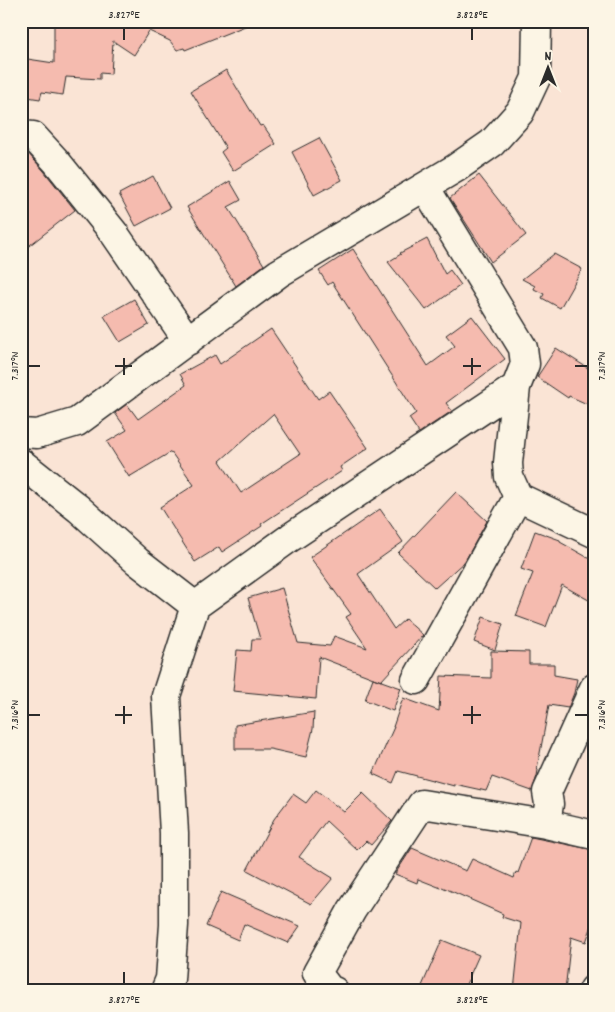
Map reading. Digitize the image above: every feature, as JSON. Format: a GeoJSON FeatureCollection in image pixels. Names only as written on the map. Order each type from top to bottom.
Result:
{"type":"FeatureCollection","features":[{"type":"Feature","properties":{"kind":"street"},"geometry":{"type":"LineString","coordinates":[[21,433],[37,434],[77,422],[279,273],[456,168],[492,144],[520,112],[536,78],[537,21]]}},
{"type":"Feature","properties":{"kind":"street"},"geometry":{"type":"LineString","coordinates":[[21,135],[33,136],[56,161],[114,234],[188,340]]}},
{"type":"Feature","properties":{"kind":"street"},"geometry":{"type":"LineString","coordinates":[[424,187],[524,348],[525,364],[516,387],[508,463],[509,477],[518,498],[594,533]]}},
{"type":"Feature","properties":{"kind":"street"},"geometry":{"type":"LineString","coordinates":[[165,991],[170,980],[174,925],[174,833],[166,696],[195,606],[291,537],[516,387]]}},
{"type":"Feature","properties":{"kind":"street"},"geometry":{"type":"LineString","coordinates":[[21,463],[80,509],[137,561],[195,606]]}},
{"type":"Feature","properties":{"kind":"street"},"geometry":{"type":"LineString","coordinates":[[416,680],[518,498]]}},
{"type":"Feature","properties":{"kind":"street"},"geometry":{"type":"LineString","coordinates":[[546,824],[549,804],[547,792],[594,688]]}},
{"type":"Feature","properties":{"kind":"street"},"geometry":{"type":"LineString","coordinates":[[334,991],[330,990],[317,973],[352,910],[422,804],[546,824],[594,835]]}},
{"type":"Feature","properties":{"kind":"building"},"geometry":{"type":"Polygon","coordinates":[[[54,21],[255,22],[185,50],[184,48],[177,50],[170,41],[149,31],[134,55],[113,41],[111,74],[100,73],[100,79],[66,77],[63,95],[42,92],[40,99],[21,96],[21,58],[54,63],[54,21]]]}},
{"type":"Feature","properties":{"kind":"building"},"geometry":{"type":"Polygon","coordinates":[[[226,70],[260,126],[263,125],[276,144],[233,171],[221,152],[226,148],[191,91],[226,70]]]}},
{"type":"Feature","properties":{"kind":"building"},"geometry":{"type":"Polygon","coordinates":[[[319,138],[342,180],[314,195],[292,152],[319,138]]]}},
{"type":"Feature","properties":{"kind":"building"},"geometry":{"type":"Polygon","coordinates":[[[21,151],[26,151],[75,210],[21,252],[21,151]]]}},
{"type":"Feature","properties":{"kind":"building"},"geometry":{"type":"Polygon","coordinates":[[[479,175],[526,235],[491,262],[450,198],[479,175]]]}},
{"type":"Feature","properties":{"kind":"building"},"geometry":{"type":"Polygon","coordinates":[[[153,176],[170,208],[136,226],[119,194],[153,176]]]}},
{"type":"Feature","properties":{"kind":"building"},"geometry":{"type":"Polygon","coordinates":[[[230,181],[241,200],[228,207],[264,265],[236,286],[187,207],[230,181]]]}},
{"type":"Feature","properties":{"kind":"building"},"geometry":{"type":"Polygon","coordinates":[[[427,239],[445,274],[450,270],[461,285],[426,310],[388,262],[400,253],[427,239]]]}},
{"type":"Feature","properties":{"kind":"building"},"geometry":{"type":"Polygon","coordinates":[[[353,249],[428,366],[455,346],[446,335],[472,316],[505,359],[446,403],[452,411],[419,433],[409,418],[416,413],[332,282],[328,285],[319,271],[353,249]]]}},
{"type":"Feature","properties":{"kind":"building"},"geometry":{"type":"Polygon","coordinates":[[[554,254],[582,269],[560,308],[542,298],[544,294],[534,289],[535,286],[522,279],[554,254]]]}},
{"type":"Feature","properties":{"kind":"building"},"geometry":{"type":"Polygon","coordinates":[[[134,299],[149,325],[120,342],[104,316],[134,299]]]}},
{"type":"Feature","properties":{"kind":"building"},"geometry":{"type":"Polygon","coordinates":[[[271,329],[318,399],[329,391],[368,448],[340,467],[342,471],[261,524],[262,526],[222,552],[219,547],[195,562],[160,507],[194,485],[171,452],[129,477],[107,442],[127,430],[115,413],[127,404],[138,419],[186,385],[180,374],[215,355],[220,364],[271,329]],[[273,414],[220,461],[241,493],[300,454],[273,414]]]}},
{"type":"Feature","properties":{"kind":"building"},"geometry":{"type":"Polygon","coordinates":[[[556,348],[594,372],[594,407],[569,396],[568,398],[537,377],[556,348]]]}},
{"type":"Feature","properties":{"kind":"building"},"geometry":{"type":"Polygon","coordinates":[[[456,492],[487,521],[465,561],[435,588],[398,553],[456,492]]]}},
{"type":"Feature","properties":{"kind":"building"},"geometry":{"type":"Polygon","coordinates":[[[380,509],[403,542],[358,574],[394,629],[405,619],[423,635],[381,681],[319,657],[316,699],[233,691],[237,650],[251,651],[252,639],[260,639],[248,598],[282,588],[298,643],[330,646],[334,636],[367,648],[346,617],[351,614],[310,557],[380,509]]]}},
{"type":"Feature","properties":{"kind":"building"},"geometry":{"type":"Polygon","coordinates":[[[535,531],[560,540],[560,542],[594,561],[594,603],[562,585],[546,627],[516,616],[533,573],[521,569],[535,531]]]}},
{"type":"Feature","properties":{"kind":"building"},"geometry":{"type":"Polygon","coordinates":[[[483,617],[503,624],[495,650],[474,642],[483,617]]]}},
{"type":"Feature","properties":{"kind":"building"},"geometry":{"type":"Polygon","coordinates":[[[491,651],[529,652],[529,664],[554,664],[554,675],[577,679],[568,708],[549,705],[537,776],[532,791],[492,777],[486,791],[454,784],[454,786],[398,771],[393,783],[373,774],[394,727],[403,698],[439,711],[441,676],[491,678],[491,651]]]}},
{"type":"Feature","properties":{"kind":"building"},"geometry":{"type":"Polygon","coordinates":[[[373,678],[401,688],[393,711],[365,700],[373,678]]]}},
{"type":"Feature","properties":{"kind":"building"},"geometry":{"type":"Polygon","coordinates":[[[314,712],[313,729],[306,757],[270,749],[235,749],[235,725],[314,712]]]}},
{"type":"Feature","properties":{"kind":"building"},"geometry":{"type":"Polygon","coordinates":[[[316,790],[344,812],[363,793],[392,821],[371,845],[366,841],[357,850],[326,821],[299,857],[333,878],[311,904],[247,870],[274,819],[293,794],[306,803],[316,790]]]}},
{"type":"Feature","properties":{"kind":"building"},"geometry":{"type":"Polygon","coordinates":[[[531,837],[594,850],[594,920],[586,942],[571,937],[565,991],[514,991],[521,923],[502,917],[503,914],[442,887],[418,879],[417,883],[395,874],[412,848],[466,871],[472,859],[514,878],[516,872],[518,873],[531,837]]]}},
{"type":"Feature","properties":{"kind":"building"},"geometry":{"type":"Polygon","coordinates":[[[221,892],[300,926],[288,943],[244,924],[238,940],[206,926],[221,892]]]}},
{"type":"Feature","properties":{"kind":"building"},"geometry":{"type":"Polygon","coordinates":[[[442,940],[479,955],[463,991],[433,991],[422,986],[442,940]]]}}]}
